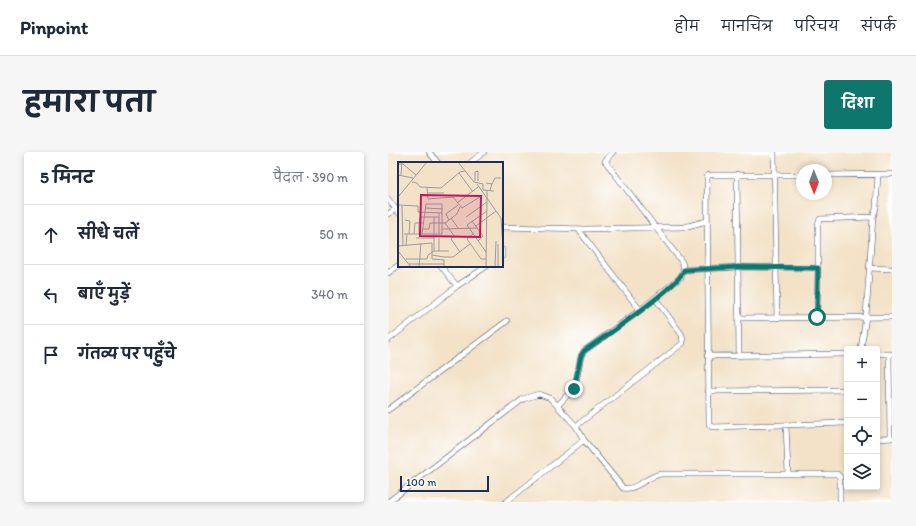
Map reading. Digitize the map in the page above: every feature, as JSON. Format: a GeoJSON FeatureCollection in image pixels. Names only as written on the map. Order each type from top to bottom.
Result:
{"type":"FeatureCollection","features":[{"type":"Feature","properties":{"kind":"street"},"geometry":{"type":"LineString","coordinates":[[429,152],[437,162]]}},
{"type":"Feature","properties":{"kind":"street"},"geometry":{"type":"LineString","coordinates":[[471,162],[484,152]]}},
{"type":"Feature","properties":{"kind":"street"},"geometry":{"type":"LineString","coordinates":[[558,405],[575,387],[581,356],[584,351],[640,310],[681,277],[684,270],[682,262],[605,161],[613,152]]}},
{"type":"Feature","properties":{"kind":"street"},"geometry":{"type":"LineString","coordinates":[[774,152],[777,318]]}},
{"type":"Feature","properties":{"kind":"street"},"geometry":{"type":"LineString","coordinates":[[737,174],[739,354]]}},
{"type":"Feature","properties":{"kind":"street"},"geometry":{"type":"LineString","coordinates":[[861,346],[866,316],[872,217],[876,208],[878,174]]}},
{"type":"Feature","properties":{"kind":"street"},"geometry":{"type":"LineString","coordinates":[[832,175],[892,174]]}},
{"type":"Feature","properties":{"kind":"street"},"geometry":{"type":"LineString","coordinates":[[796,175],[708,175],[706,221],[708,268],[707,356],[709,424],[710,426],[844,423]]}},
{"type":"Feature","properties":{"kind":"street"},"geometry":{"type":"LineString","coordinates":[[388,199],[397,211],[388,214]]}},
{"type":"Feature","properties":{"kind":"street"},"geometry":{"type":"LineString","coordinates":[[817,317],[820,219],[872,217]]}},
{"type":"Feature","properties":{"kind":"street"},"geometry":{"type":"LineString","coordinates":[[503,227],[578,229],[656,228],[684,227],[706,221]]}},
{"type":"Feature","properties":{"kind":"street"},"geometry":{"type":"LineString","coordinates":[[578,229],[640,310]]}},
{"type":"Feature","properties":{"kind":"street"},"geometry":{"type":"LineString","coordinates":[[388,273],[398,266]]}},
{"type":"Feature","properties":{"kind":"street"},"geometry":{"type":"LineString","coordinates":[[442,267],[457,286]]}},
{"type":"Feature","properties":{"kind":"street"},"geometry":{"type":"LineString","coordinates":[[388,340],[457,286],[486,267]]}},
{"type":"Feature","properties":{"kind":"street"},"geometry":{"type":"LineString","coordinates":[[684,270],[738,267],[818,268]]}},
{"type":"Feature","properties":{"kind":"street"},"geometry":{"type":"LineString","coordinates":[[869,268],[892,269]]}},
{"type":"Feature","properties":{"kind":"street"},"geometry":{"type":"LineString","coordinates":[[576,426],[683,343],[682,335],[655,298]]}},
{"type":"Feature","properties":{"kind":"street"},"geometry":{"type":"LineString","coordinates":[[739,318],[892,317]]}},
{"type":"Feature","properties":{"kind":"street"},"geometry":{"type":"LineString","coordinates":[[388,410],[507,321]]}},
{"type":"Feature","properties":{"kind":"street"},"geometry":{"type":"LineString","coordinates":[[707,356],[739,354],[844,354]]}},
{"type":"Feature","properties":{"kind":"street"},"geometry":{"type":"LineString","coordinates":[[880,354],[891,354],[891,438],[880,439]]}},
{"type":"Feature","properties":{"kind":"street"},"geometry":{"type":"LineString","coordinates":[[708,391],[844,390]]}},
{"type":"Feature","properties":{"kind":"street"},"geometry":{"type":"LineString","coordinates":[[388,502],[523,399],[534,394],[544,394],[558,405],[576,426],[584,440],[620,486],[626,489],[631,489],[652,476],[660,474],[837,474],[840,476],[840,502]]}},
{"type":"Feature","properties":{"kind":"street"},"geometry":{"type":"LineString","coordinates":[[786,425],[788,473]]}},
{"type":"Feature","properties":{"kind":"street"},"geometry":{"type":"LineString","coordinates":[[506,502],[584,440]]}},
{"type":"Feature","properties":{"kind":"route"},"geometry":{"type":"LineString","coordinates":[[574,389],[578,376],[581,356],[584,351],[636,313],[681,277],[684,270],[738,267],[818,268],[817,317]]}}]}
